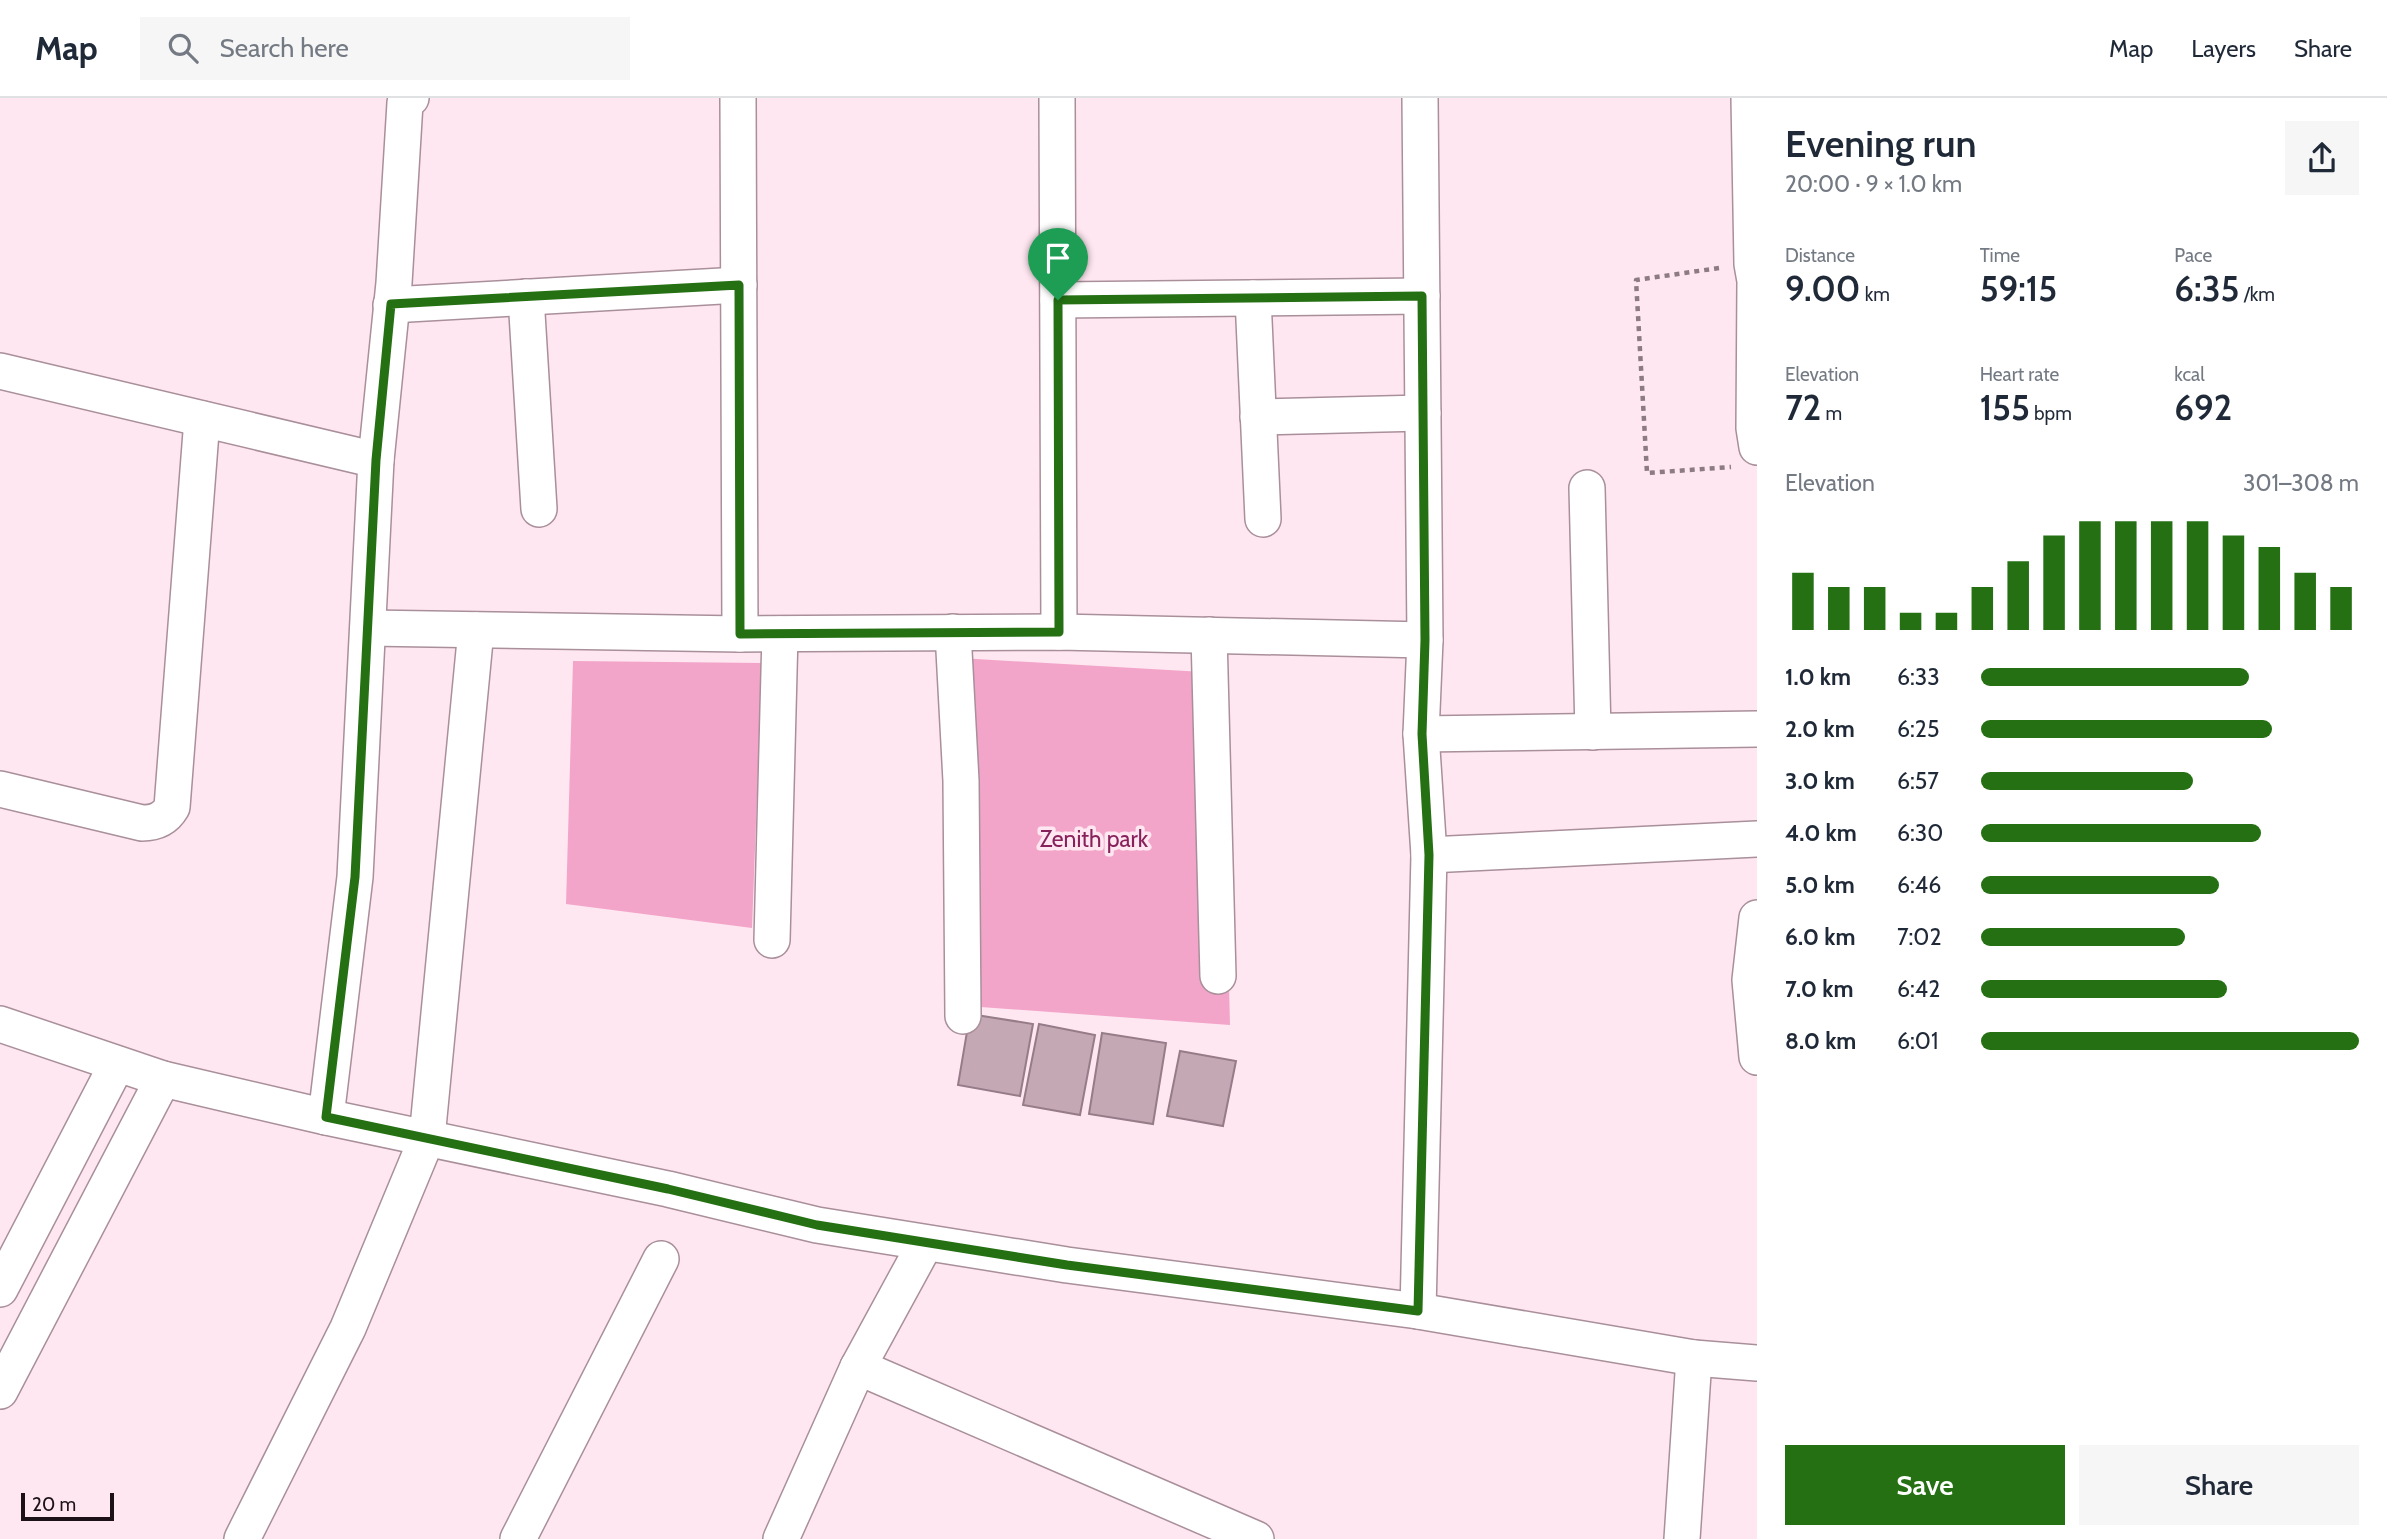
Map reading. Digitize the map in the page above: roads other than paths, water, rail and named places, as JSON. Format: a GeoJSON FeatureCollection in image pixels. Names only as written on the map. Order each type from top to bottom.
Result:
{"type":"FeatureCollection","features":[{"type":"Feature","properties":{"kind":"street"},"geometry":{"type":"LineString","coordinates":[[326,1117],[355,877],[376,460],[391,304],[405,103],[411,98]]}},
{"type":"Feature","properties":{"kind":"street"},"geometry":{"type":"LineString","coordinates":[[738,98],[740,634]]}},
{"type":"Feature","properties":{"kind":"street"},"geometry":{"type":"LineString","coordinates":[[1057,98],[1059,632]]}},
{"type":"Feature","properties":{"kind":"street"},"geometry":{"type":"LineString","coordinates":[[1418,1311],[1429,855],[1422,734],[1425,640],[1420,98]]}},
{"type":"Feature","properties":{"kind":"street"},"geometry":{"type":"LineString","coordinates":[[1749,98],[1752,264],[1755,281],[1754,428],[1750,456]]}},
{"type":"Feature","properties":{"kind":"street"},"geometry":{"type":"LineString","coordinates":[[391,304],[739,285]]}},
{"type":"Feature","properties":{"kind":"street"},"geometry":{"type":"LineString","coordinates":[[1058,300],[1422,296]]}},
{"type":"Feature","properties":{"kind":"street"},"geometry":{"type":"LineString","coordinates":[[526,297],[540,509]]}},
{"type":"Feature","properties":{"kind":"street"},"geometry":{"type":"LineString","coordinates":[[1253,298],[1263,519]]}},
{"type":"Feature","properties":{"kind":"street"},"geometry":{"type":"LineString","coordinates":[[1,377],[202,419],[376,460]]}},
{"type":"Feature","properties":{"kind":"street"},"geometry":{"type":"LineString","coordinates":[[1258,417],[1423,413]]}},
{"type":"Feature","properties":{"kind":"street"},"geometry":{"type":"LineString","coordinates":[[0,789],[142,823],[160,820],[172,807],[202,419]]}},
{"type":"Feature","properties":{"kind":"street"},"geometry":{"type":"LineString","coordinates":[[1587,488],[1593,732]]}},
{"type":"Feature","properties":{"kind":"street"},"geometry":{"type":"LineString","coordinates":[[368,628],[740,634],[1059,632],[1425,640]]}},
{"type":"Feature","properties":{"kind":"street"},"geometry":{"type":"LineString","coordinates":[[242,1539],[348,1328],[427,1138],[476,630]]}},
{"type":"Feature","properties":{"kind":"street"},"geometry":{"type":"LineString","coordinates":[[953,632],[961,781],[963,1016]]}},
{"type":"Feature","properties":{"kind":"street"},"geometry":{"type":"LineString","coordinates":[[772,940],[780,634]]}},
{"type":"Feature","properties":{"kind":"street"},"geometry":{"type":"LineString","coordinates":[[1209,635],[1218,976]]}},
{"type":"Feature","properties":{"kind":"street"},"geometry":{"type":"LineString","coordinates":[[1422,734],[1757,729]]}},
{"type":"Feature","properties":{"kind":"street"},"geometry":{"type":"LineString","coordinates":[[1429,855],[1757,838]]}},
{"type":"Feature","properties":{"kind":"street"},"geometry":{"type":"LineString","coordinates":[[1757,918],[1753,981],[1757,1057]]}},
{"type":"Feature","properties":{"kind":"street"},"geometry":{"type":"LineString","coordinates":[[0,1024],[163,1079],[326,1117],[668,1189],[817,1225],[1067,1265],[1418,1311],[1694,1358],[1757,1363]]}},
{"type":"Feature","properties":{"kind":"street"},"geometry":{"type":"LineString","coordinates":[[0,1290],[117,1064]]}},
{"type":"Feature","properties":{"kind":"street"},"geometry":{"type":"LineString","coordinates":[[0,1391],[163,1079]]}},
{"type":"Feature","properties":{"kind":"street"},"geometry":{"type":"LineString","coordinates":[[781,1539],[858,1367],[925,1244]]}},
{"type":"Feature","properties":{"kind":"street"},"geometry":{"type":"LineString","coordinates":[[519,1539],[662,1259]]}},
{"type":"Feature","properties":{"kind":"street"},"geometry":{"type":"LineString","coordinates":[[1682,1539],[1694,1358]]}},
{"type":"Feature","properties":{"kind":"street"},"geometry":{"type":"LineString","coordinates":[[858,1367],[1256,1539]]}},
{"type":"Feature","properties":{"kind":"park label","name":"Zenith park"},"geometry":{"type":"Point","coordinates":[1094,839]}}]}
